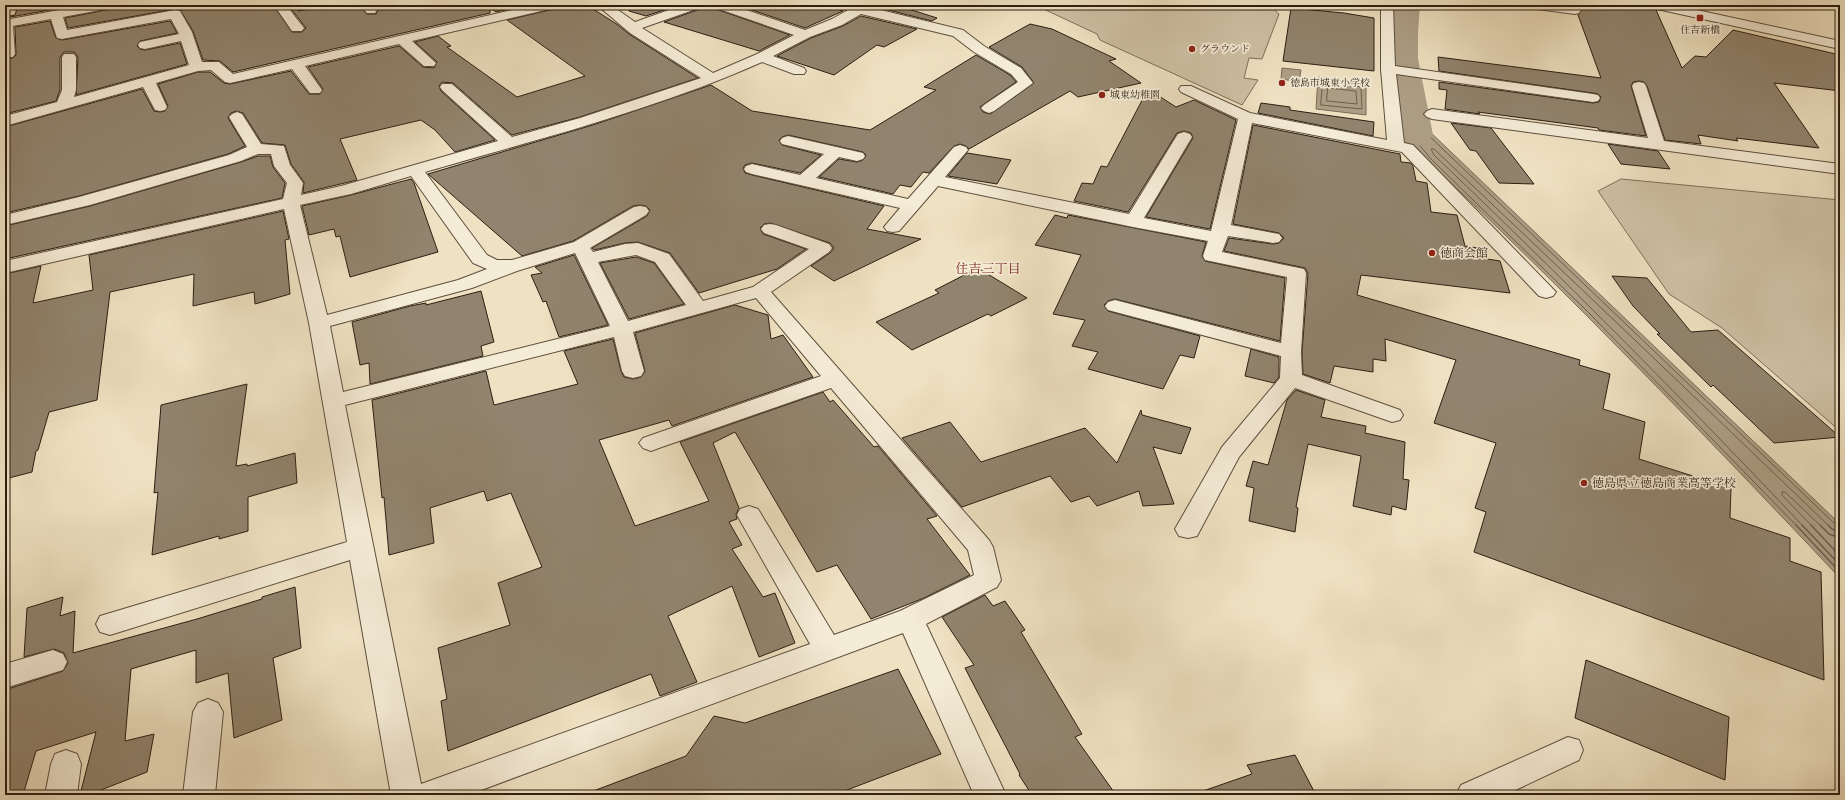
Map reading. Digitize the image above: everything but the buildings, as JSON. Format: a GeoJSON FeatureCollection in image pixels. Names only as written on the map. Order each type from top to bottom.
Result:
{"type":"FeatureCollection","features":[{"type":"Feature","properties":{"kind":"street"},"geometry":{"type":"LineString","coordinates":[[8,54],[5,24],[43,11],[56,14],[106,5]]}},
{"type":"Feature","properties":{"kind":"street"},"geometry":{"type":"LineString","coordinates":[[280,5],[297,28]]}},
{"type":"Feature","properties":{"kind":"street"},"geometry":{"type":"LineString","coordinates":[[5,120],[197,67],[214,65],[230,79],[550,5]]}},
{"type":"Feature","properties":{"kind":"street"},"geometry":{"type":"LineString","coordinates":[[602,5],[635,30],[712,79]]}},
{"type":"Feature","properties":{"kind":"street"},"geometry":{"type":"LineString","coordinates":[[633,27],[695,5]]}},
{"type":"Feature","properties":{"kind":"street"},"geometry":{"type":"LineString","coordinates":[[720,5],[805,34]]}},
{"type":"Feature","properties":{"kind":"street"},"geometry":{"type":"LineString","coordinates":[[842,5],[958,33],[1016,71],[1026,83],[989,108]]}},
{"type":"Feature","properties":{"kind":"street"},"geometry":{"type":"LineString","coordinates":[[1387,5],[1396,146]]}},
{"type":"Feature","properties":{"kind":"street"},"geometry":{"type":"LineString","coordinates":[[1537,5],[1575,10]]}},
{"type":"Feature","properties":{"kind":"street"},"geometry":{"type":"LineString","coordinates":[[1657,5],[1840,45]]}},
{"type":"Feature","properties":{"kind":"street"},"geometry":{"type":"LineString","coordinates":[[5,267],[291,203],[416,171],[585,121],[712,79],[762,57],[805,34],[837,22],[855,7]]}},
{"type":"Feature","properties":{"kind":"street"},"geometry":{"type":"LineString","coordinates":[[56,14],[62,36],[176,14],[197,67]]}},
{"type":"Feature","properties":{"kind":"street"},"geometry":{"type":"LineString","coordinates":[[145,45],[186,36]]}},
{"type":"Feature","properties":{"kind":"street"},"geometry":{"type":"LineString","coordinates":[[403,40],[428,63]]}},
{"type":"Feature","properties":{"kind":"street"},"geometry":{"type":"LineString","coordinates":[[762,57],[799,71]]}},
{"type":"Feature","properties":{"kind":"street"},"geometry":{"type":"LineString","coordinates":[[64,104],[69,90],[69,58]]}},
{"type":"Feature","properties":{"kind":"street"},"geometry":{"type":"LineString","coordinates":[[296,64],[315,90]]}},
{"type":"Feature","properties":{"kind":"street"},"geometry":{"type":"LineString","coordinates":[[1392,69],[1593,98]]}},
{"type":"Feature","properties":{"kind":"street"},"geometry":{"type":"LineString","coordinates":[[148,81],[160,107]]}},
{"type":"Feature","properties":{"kind":"street"},"geometry":{"type":"LineString","coordinates":[[1640,86],[1658,145]]}},
{"type":"Feature","properties":{"kind":"street"},"geometry":{"type":"LineString","coordinates":[[447,87],[509,143]]}},
{"type":"Feature","properties":{"kind":"street"},"geometry":{"type":"LineString","coordinates":[[1186,89],[1246,116],[1407,148],[1546,292]]}},
{"type":"Feature","properties":{"kind":"street"},"geometry":{"type":"LineString","coordinates":[[1432,114],[1840,169]]}},
{"type":"Feature","properties":{"kind":"street"},"geometry":{"type":"LineString","coordinates":[[1188,529],[1230,453],[1291,379],[1291,352],[1297,273],[1212,256],[1220,234],[1246,116]]}},
{"type":"Feature","properties":{"kind":"street"},"geometry":{"type":"LineString","coordinates":[[237,117],[256,149]]}},
{"type":"Feature","properties":{"kind":"street"},"geometry":{"type":"LineString","coordinates":[[1133,222],[1184,137]]}},
{"type":"Feature","properties":{"kind":"street"},"geometry":{"type":"LineString","coordinates":[[788,141],[857,156]]}},
{"type":"Feature","properties":{"kind":"street"},"geometry":{"type":"LineString","coordinates":[[5,220],[84,201],[235,158],[256,149],[278,149],[282,166],[295,183],[291,203],[319,323],[335,401],[407,795]]}},
{"type":"Feature","properties":{"kind":"street"},"geometry":{"type":"LineString","coordinates":[[893,227],[960,150]]}},
{"type":"Feature","properties":{"kind":"street"},"geometry":{"type":"LineString","coordinates":[[803,181],[836,151]]}},
{"type":"Feature","properties":{"kind":"street"},"geometry":{"type":"LineString","coordinates":[[752,169],[912,205]]}},
{"type":"Feature","properties":{"kind":"street"},"geometry":{"type":"LineString","coordinates":[[416,171],[480,259],[494,265],[513,266]]}},
{"type":"Feature","properties":{"kind":"street"},"geometry":{"type":"LineString","coordinates":[[934,180],[1133,222],[1220,234],[1273,238]]}},
{"type":"Feature","properties":{"kind":"street"},"geometry":{"type":"LineString","coordinates":[[584,252],[640,211]]}},
{"type":"Feature","properties":{"kind":"street"},"geometry":{"type":"LineString","coordinates":[[335,401],[622,329],[760,291],[823,248],[770,230]]}},
{"type":"Feature","properties":{"kind":"street"},"geometry":{"type":"LineString","coordinates":[[319,323],[465,284],[513,266],[584,252],[638,249],[662,258],[698,308]]}},
{"type":"Feature","properties":{"kind":"street"},"geometry":{"type":"LineString","coordinates":[[584,252],[622,329],[633,371]]}},
{"type":"Feature","properties":{"kind":"street"},"geometry":{"type":"LineString","coordinates":[[429,795],[910,619],[988,580],[980,548],[760,291]]}},
{"type":"Feature","properties":{"kind":"street"},"geometry":{"type":"LineString","coordinates":[[1115,306],[1291,352]]}},
{"type":"Feature","properties":{"kind":"street"},"geometry":{"type":"LineString","coordinates":[[651,443],[835,379]]}},
{"type":"Feature","properties":{"kind":"street"},"geometry":{"type":"LineString","coordinates":[[1291,379],[1392,415]]}},
{"type":"Feature","properties":{"kind":"street"},"geometry":{"type":"LineString","coordinates":[[749,515],[828,649]]}},
{"type":"Feature","properties":{"kind":"street"},"geometry":{"type":"LineString","coordinates":[[110,624],[362,547]]}},
{"type":"Feature","properties":{"kind":"street"},"geometry":{"type":"LineString","coordinates":[[910,619],[990,795]]}},
{"type":"Feature","properties":{"kind":"street"},"geometry":{"type":"LineString","coordinates":[[5,676],[53,662]]}},
{"type":"Feature","properties":{"kind":"street"},"geometry":{"type":"LineString","coordinates":[[199,795],[208,712]]}},
{"type":"Feature","properties":{"kind":"street"},"geometry":{"type":"LineString","coordinates":[[1472,795],[1568,750]]}},
{"type":"Feature","properties":{"kind":"street"},"geometry":{"type":"LineString","coordinates":[[61,795],[66,764]]}},
{"type":"Feature","properties":{"kind":"shaded area","name":"グラウンド"},"geometry":{"type":"Polygon","coordinates":[[[1035,5],[1269,5],[1279,14],[1262,59],[1249,58],[1244,78],[1258,80],[1242,105],[1100,40],[1097,34],[1035,5]]]}},
{"type":"Feature","properties":{"kind":"shaded area"},"geometry":{"type":"Polygon","coordinates":[[[1621,179],[1840,200],[1840,431],[1722,328],[1669,294],[1598,191],[1621,179]]]}},
{"type":"Feature","properties":{"kind":"water"},"geometry":{"type":"Polygon","coordinates":[[[1395,57],[1414,59],[1427,129],[1840,524],[1840,578],[1637,366],[1428,161],[1408,138],[1402,117],[1395,57]]]}},
{"type":"Feature","properties":{"kind":"water"},"geometry":{"type":"Polygon","coordinates":[[[1282,68],[1301,70],[1299,82],[1281,79],[1282,68]]]}},
{"type":"Feature","properties":{"kind":"water"},"geometry":{"type":"Polygon","coordinates":[[[1318,77],[1366,83],[1366,115],[1316,109],[1318,77]]]}},
{"type":"Feature","properties":{"kind":"waterway"},"geometry":{"type":"LineString","coordinates":[[1404,5],[1400,59],[1413,135]]}},
{"type":"Feature","properties":{"kind":"place","name":"住吉新橋"},"geometry":{"type":"Point","coordinates":[1700,18]}},
{"type":"Feature","properties":{"kind":"place","name":"グラウンド"},"geometry":{"type":"Point","coordinates":[1192,49]}},
{"type":"Feature","properties":{"kind":"place","name":"徳島市城東小学校"},"geometry":{"type":"Point","coordinates":[1282,83]}},
{"type":"Feature","properties":{"kind":"place","name":"城東幼稚園"},"geometry":{"type":"Point","coordinates":[1102,95]}},
{"type":"Feature","properties":{"kind":"place","name":"徳商会館"},"geometry":{"type":"Point","coordinates":[1432,253]}},
{"type":"Feature","properties":{"kind":"place","name":"徳島県立徳島商業高等学校"},"geometry":{"type":"Point","coordinates":[1584,483]}},
{"type":"Feature","properties":{"kind":"district","name":"住吉三丁目"},"geometry":{"type":"Point","coordinates":[988,269]}}]}
